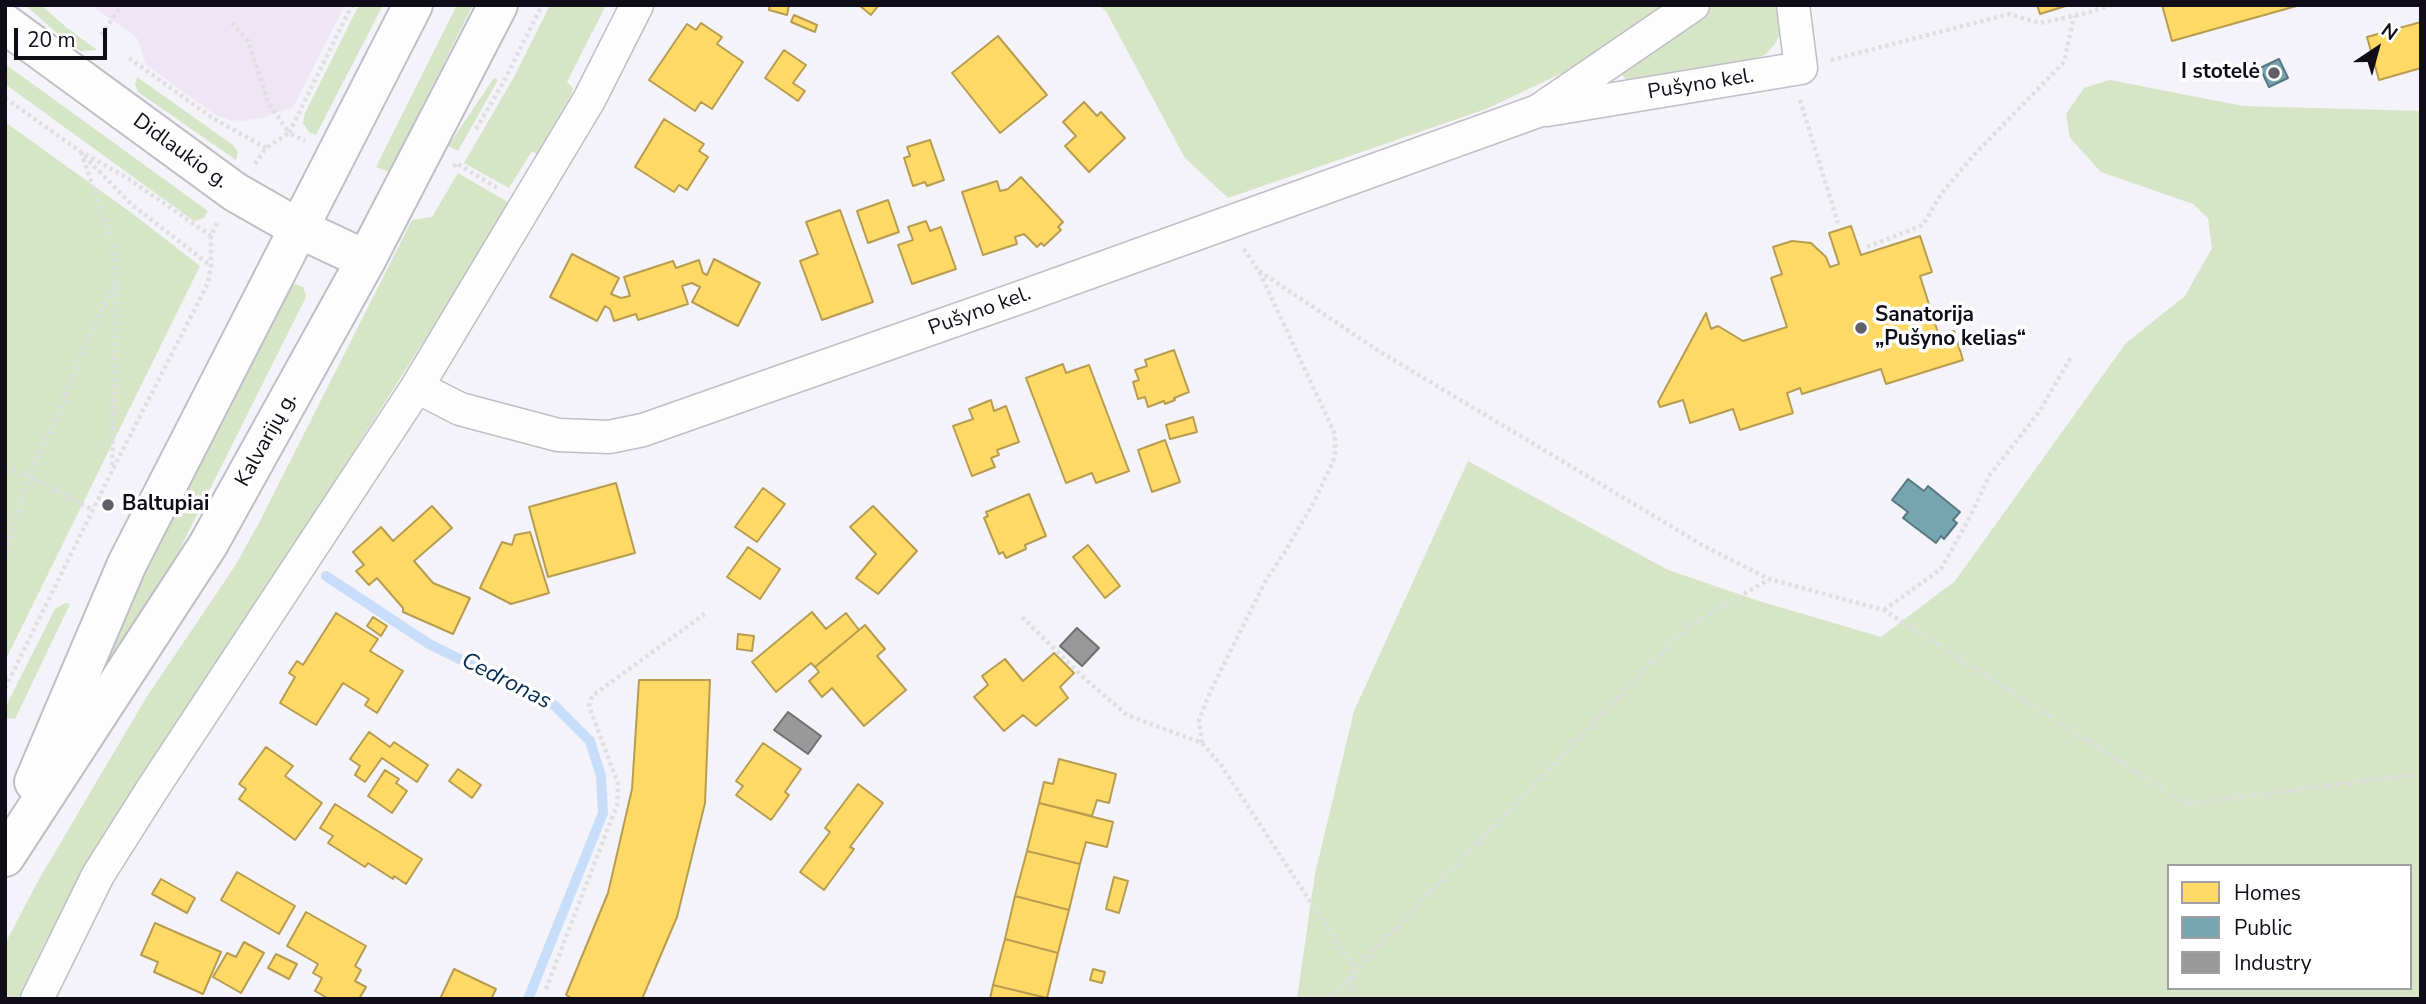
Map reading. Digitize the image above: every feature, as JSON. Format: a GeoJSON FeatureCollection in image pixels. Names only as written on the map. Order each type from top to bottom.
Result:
{"type":"FeatureCollection","features":[{"type":"Feature","properties":{"kind":"main road"},"geometry":{"type":"LineString","coordinates":[[5,848],[127,564],[413,5]]}},
{"type":"Feature","properties":{"kind":"main road","name":"Kalvarijų g."},"geometry":{"type":"LineString","coordinates":[[5,857],[208,545],[366,260],[498,5]]}},
{"type":"Feature","properties":{"kind":"main road","name":"Didlaukio g."},"geometry":{"type":"LineString","coordinates":[[5,24],[235,192],[298,228],[366,260]]}},
{"type":"Feature","properties":{"kind":"street"},"geometry":{"type":"LineString","coordinates":[[37,999],[98,876],[417,387],[589,100],[637,5]]}},
{"type":"Feature","properties":{"kind":"street","name":"Pušyno kel."},"geometry":{"type":"LineString","coordinates":[[1538,111],[1693,5]]}},
{"type":"Feature","properties":{"kind":"street"},"geometry":{"type":"LineString","coordinates":[[1793,5],[1796,69]]}},
{"type":"Feature","properties":{"kind":"street","name":"Pušyno kel."},"geometry":{"type":"LineString","coordinates":[[417,387],[460,409],[558,435],[609,437],[643,430],[784,382],[1538,111],[1796,69]]}},
{"type":"Feature","properties":{"kind":"path"},"geometry":{"type":"LineString","coordinates":[[101,35],[122,5]]}},
{"type":"Feature","properties":{"kind":"path"},"geometry":{"type":"LineString","coordinates":[[232,23],[248,41],[268,103],[289,133],[352,5]]}},
{"type":"Feature","properties":{"kind":"path"},"geometry":{"type":"LineString","coordinates":[[470,141],[542,5]]}},
{"type":"Feature","properties":{"kind":"path"},"geometry":{"type":"LineString","coordinates":[[1838,223],[1796,69],[2009,14],[2040,23],[2111,5]]}},
{"type":"Feature","properties":{"kind":"path"},"geometry":{"type":"LineString","coordinates":[[1867,247],[1923,225],[1941,194],[1974,155],[2064,62],[2074,16]]}},
{"type":"Feature","properties":{"kind":"path"},"geometry":{"type":"LineString","coordinates":[[129,58],[211,117],[266,148]]}},
{"type":"Feature","properties":{"kind":"path"},"geometry":{"type":"LineString","coordinates":[[5,98],[81,152],[125,177],[211,236]]}},
{"type":"Feature","properties":{"kind":"path"},"geometry":{"type":"LineString","coordinates":[[81,152],[131,204],[211,266]]}},
{"type":"Feature","properties":{"kind":"path"},"geometry":{"type":"LineString","coordinates":[[81,152],[112,242],[116,280],[112,471]]}},
{"type":"Feature","properties":{"kind":"path"},"geometry":{"type":"LineString","coordinates":[[456,163],[463,152]]}},
{"type":"Feature","properties":{"kind":"path"},"geometry":{"type":"LineString","coordinates":[[465,169],[509,195]]}},
{"type":"Feature","properties":{"kind":"path"},"geometry":{"type":"LineString","coordinates":[[1202,743],[1199,720],[1211,690],[1266,580],[1314,502],[1335,457],[1335,434],[1259,271],[1229,223]]}},
{"type":"Feature","properties":{"kind":"path"},"geometry":{"type":"LineString","coordinates":[[1259,271],[1382,353],[1704,546],[1769,579],[1884,610],[2186,804],[2421,774]]}},
{"type":"Feature","properties":{"kind":"path"},"geometry":{"type":"LineString","coordinates":[[5,559],[28,476],[58,415],[85,344],[116,280]]}},
{"type":"Feature","properties":{"kind":"path"},"geometry":{"type":"LineString","coordinates":[[5,688],[208,283]]}},
{"type":"Feature","properties":{"kind":"path"},"geometry":{"type":"LineString","coordinates":[[1884,610],[1941,569],[1989,477],[2039,411],[2071,357]]}},
{"type":"Feature","properties":{"kind":"path"},"geometry":{"type":"LineString","coordinates":[[5,468],[28,476],[93,510]]}},
{"type":"Feature","properties":{"kind":"path"},"geometry":{"type":"LineString","coordinates":[[1331,999],[1355,970],[1686,627],[1769,579]]}},
{"type":"Feature","properties":{"kind":"path"},"geometry":{"type":"LineString","coordinates":[[546,989],[617,805],[618,784],[589,706],[592,696],[706,613]]}},
{"type":"Feature","properties":{"kind":"path"},"geometry":{"type":"LineString","coordinates":[[1022,617],[1086,680],[1127,715],[1202,743],[1221,765],[1355,970],[1349,999]]}},
{"type":"Feature","properties":{"kind":"shaded area"},"geometry":{"type":"Polygon","coordinates":[[[91,5],[345,5],[293,107],[261,118],[242,121],[229,120],[214,114],[146,65],[137,38],[91,5]]]}},
{"type":"Feature","properties":{"kind":"green space"},"geometry":{"type":"Polygon","coordinates":[[[25,5],[41,5],[97,50],[81,51],[72,46],[25,5]]]}},
{"type":"Feature","properties":{"kind":"green space"},"geometry":{"type":"Polygon","coordinates":[[[359,5],[383,5],[316,135],[309,132],[303,123],[305,113],[359,5]]]}},
{"type":"Feature","properties":{"kind":"green space"},"geometry":{"type":"Polygon","coordinates":[[[457,5],[473,5],[389,172],[376,167],[457,5]]]}},
{"type":"Feature","properties":{"kind":"green space"},"geometry":{"type":"Polygon","coordinates":[[[550,5],[606,5],[567,82],[573,88],[571,95],[537,154],[532,151],[509,188],[464,163],[514,77],[550,5]]]}},
{"type":"Feature","properties":{"kind":"green space"},"geometry":{"type":"Polygon","coordinates":[[[1099,5],[1671,5],[1573,68],[1486,109],[1228,198],[1185,158],[1107,13],[1099,5]]]}},
{"type":"Feature","properties":{"kind":"green space"},"geometry":{"type":"Polygon","coordinates":[[[1706,5],[1782,5],[1783,27],[1775,44],[1765,55],[1755,58],[1641,82],[1627,80],[1622,75],[1621,69],[1706,5]]]}},
{"type":"Feature","properties":{"kind":"green space"},"geometry":{"type":"Polygon","coordinates":[[[5,64],[208,211],[204,218],[194,221],[5,84],[5,64]]]}},
{"type":"Feature","properties":{"kind":"green space"},"geometry":{"type":"Polygon","coordinates":[[[137,77],[233,145],[238,152],[236,160],[138,92],[135,84],[137,77]]]}},
{"type":"Feature","properties":{"kind":"green space"},"geometry":{"type":"Polygon","coordinates":[[[494,78],[498,80],[458,151],[448,146],[494,78]]]}},
{"type":"Feature","properties":{"kind":"green space"},"geometry":{"type":"Polygon","coordinates":[[[2110,80],[2243,106],[2421,111],[2421,999],[1297,999],[1315,874],[1354,711],[1468,461],[1668,570],[1759,601],[1881,637],[1955,581],[2126,343],[2185,296],[2212,248],[2208,218],[2193,204],[2101,172],[2070,138],[2066,114],[2084,88],[2110,80]]]}},
{"type":"Feature","properties":{"kind":"green space"},"geometry":{"type":"Polygon","coordinates":[[[5,122],[200,266],[5,661],[5,122]]]}},
{"type":"Feature","properties":{"kind":"green space"},"geometry":{"type":"Polygon","coordinates":[[[458,173],[511,204],[88,869],[45,942],[18,999],[5,999],[5,944],[38,881],[146,698],[235,566],[412,220],[432,217],[458,173]]]}},
{"type":"Feature","properties":{"kind":"green space"},"geometry":{"type":"Polygon","coordinates":[[[291,284],[303,287],[305,299],[176,557],[64,750],[58,746],[285,290],[291,284]]]}},
{"type":"Feature","properties":{"kind":"green space"},"geometry":{"type":"Polygon","coordinates":[[[65,603],[70,604],[15,719],[5,718],[5,708],[55,609],[65,603]]]}},
{"type":"Feature","properties":{"kind":"building: Homes"},"geometry":{"type":"Polygon","coordinates":[[[770,5],[789,5],[787,15],[769,10],[770,5]]]}},
{"type":"Feature","properties":{"kind":"building: Homes"},"geometry":{"type":"Polygon","coordinates":[[[859,5],[879,5],[871,15],[859,5]]]}},
{"type":"Feature","properties":{"kind":"building: Homes"},"geometry":{"type":"Polygon","coordinates":[[[2037,5],[2069,5],[2040,14],[2037,5]]]}},
{"type":"Feature","properties":{"kind":"building: Homes"},"geometry":{"type":"Polygon","coordinates":[[[2162,5],[2300,5],[2172,41],[2162,5]]]}},
{"type":"Feature","properties":{"kind":"building: Homes"},"geometry":{"type":"Polygon","coordinates":[[[794,15],[817,25],[815,32],[791,22],[794,15]]]}},
{"type":"Feature","properties":{"kind":"building: Homes"},"geometry":{"type":"Polygon","coordinates":[[[2421,22],[2421,68],[2379,80],[2367,37],[2421,22]]]}},
{"type":"Feature","properties":{"kind":"building: Homes"},"geometry":{"type":"Polygon","coordinates":[[[701,23],[722,37],[717,44],[743,62],[712,109],[701,102],[695,111],[649,80],[687,24],[696,30],[701,23]]]}},
{"type":"Feature","properties":{"kind":"building: Homes"},"geometry":{"type":"Polygon","coordinates":[[[998,36],[1047,95],[1000,133],[952,73],[998,36]]]}},
{"type":"Feature","properties":{"kind":"building: Homes"},"geometry":{"type":"Polygon","coordinates":[[[784,50],[806,65],[793,83],[805,91],[798,101],[765,78],[784,50]]]}},
{"type":"Feature","properties":{"kind":"building: Homes"},"geometry":{"type":"Polygon","coordinates":[[[1084,102],[1097,116],[1101,112],[1125,138],[1089,172],[1065,146],[1076,136],[1063,122],[1084,102]]]}},
{"type":"Feature","properties":{"kind":"building: Homes"},"geometry":{"type":"Polygon","coordinates":[[[664,119],[704,144],[699,151],[708,157],[687,190],[679,185],[674,192],[635,167],[664,119]]]}},
{"type":"Feature","properties":{"kind":"building: Homes"},"geometry":{"type":"Polygon","coordinates":[[[930,140],[944,180],[927,186],[925,182],[913,186],[904,158],[910,156],[907,147],[930,140]]]}},
{"type":"Feature","properties":{"kind":"building: Homes"},"geometry":{"type":"Polygon","coordinates":[[[1021,177],[1063,222],[1058,227],[1061,230],[1044,246],[1041,243],[1037,247],[1024,234],[1015,237],[1017,244],[983,255],[962,192],[997,181],[1000,191],[1008,189],[1021,177]]]}},
{"type":"Feature","properties":{"kind":"building: Homes"},"geometry":{"type":"Polygon","coordinates":[[[888,200],[899,232],[868,243],[857,211],[888,200]]]}},
{"type":"Feature","properties":{"kind":"building: Homes"},"geometry":{"type":"Polygon","coordinates":[[[840,210],[873,302],[822,320],[800,261],[818,254],[806,222],[840,210]]]}},
{"type":"Feature","properties":{"kind":"building: Homes"},"geometry":{"type":"Polygon","coordinates":[[[926,221],[930,231],[941,227],[956,269],[912,284],[898,245],[913,240],[908,227],[926,221]]]}},
{"type":"Feature","properties":{"kind":"building: Homes","name":"Sanatorija „Pušyno kelias“"},"geometry":{"type":"Polygon","coordinates":[[[1851,226],[1861,255],[1920,236],[1932,272],[1920,276],[1939,336],[1954,331],[1963,360],[1886,384],[1881,369],[1802,394],[1800,388],[1787,393],[1793,413],[1740,430],[1733,409],[1690,423],[1683,400],[1660,407],[1658,402],[1706,313],[1711,329],[1718,326],[1743,341],[1787,327],[1771,278],[1782,274],[1773,247],[1792,241],[1811,243],[1826,257],[1830,267],[1839,264],[1829,233],[1851,226]]]}},
{"type":"Feature","properties":{"kind":"building: Homes"},"geometry":{"type":"Polygon","coordinates":[[[572,254],[619,278],[611,294],[621,298],[630,296],[624,277],[673,261],[676,268],[699,260],[703,273],[707,275],[714,259],[760,283],[738,326],[692,302],[700,287],[692,283],[682,286],[688,304],[638,320],[636,314],[614,321],[610,309],[605,306],[597,321],[550,297],[572,254]]]}},
{"type":"Feature","properties":{"kind":"building: Homes"},"geometry":{"type":"Polygon","coordinates":[[[1174,350],[1189,392],[1165,404],[1164,401],[1148,407],[1145,397],[1138,399],[1133,382],[1139,380],[1135,370],[1147,366],[1145,360],[1174,350]]]}},
{"type":"Feature","properties":{"kind":"building: Homes"},"geometry":{"type":"Polygon","coordinates":[[[1063,364],[1066,373],[1089,365],[1129,471],[1096,483],[1092,473],[1066,483],[1026,378],[1063,364]]]}},
{"type":"Feature","properties":{"kind":"building: Homes"},"geometry":{"type":"Polygon","coordinates":[[[991,400],[994,411],[1006,406],[1019,442],[997,450],[999,455],[991,458],[995,467],[972,476],[953,426],[973,419],[969,409],[991,400]]]}},
{"type":"Feature","properties":{"kind":"building: Homes"},"geometry":{"type":"Polygon","coordinates":[[[1193,417],[1197,432],[1170,439],[1166,425],[1193,417]]]}},
{"type":"Feature","properties":{"kind":"building: Homes"},"geometry":{"type":"Polygon","coordinates":[[[1165,440],[1180,482],[1152,492],[1138,450],[1165,440]]]}},
{"type":"Feature","properties":{"kind":"building: Homes"},"geometry":{"type":"Polygon","coordinates":[[[616,483],[635,553],[548,577],[529,507],[616,483]]]}},
{"type":"Feature","properties":{"kind":"building: Homes"},"geometry":{"type":"Polygon","coordinates":[[[763,488],[785,504],[757,542],[735,527],[763,488]]]}},
{"type":"Feature","properties":{"kind":"building: Homes"},"geometry":{"type":"Polygon","coordinates":[[[1029,494],[1046,536],[1025,545],[1026,549],[1006,558],[1003,552],[999,554],[984,518],[988,516],[986,512],[1029,494]]]}},
{"type":"Feature","properties":{"kind":"building: Homes"},"geometry":{"type":"Polygon","coordinates":[[[432,506],[452,528],[414,561],[433,583],[470,598],[453,634],[403,612],[403,608],[377,578],[369,585],[356,571],[364,565],[353,552],[381,527],[393,541],[432,506]]]}},
{"type":"Feature","properties":{"kind":"building: Homes"},"geometry":{"type":"Polygon","coordinates":[[[873,506],[917,551],[878,594],[856,578],[876,554],[850,527],[873,506]]]}},
{"type":"Feature","properties":{"kind":"building: Homes"},"geometry":{"type":"Polygon","coordinates":[[[530,532],[549,593],[511,604],[480,588],[502,542],[512,545],[515,535],[530,532]]]}},
{"type":"Feature","properties":{"kind":"building: Homes"},"geometry":{"type":"Polygon","coordinates":[[[1088,545],[1120,586],[1105,598],[1073,557],[1088,545]]]}},
{"type":"Feature","properties":{"kind":"building: Homes"},"geometry":{"type":"Polygon","coordinates":[[[748,547],[780,569],[760,599],[727,577],[748,547]]]}},
{"type":"Feature","properties":{"kind":"building: Homes"},"geometry":{"type":"Polygon","coordinates":[[[812,612],[826,629],[846,613],[859,630],[815,667],[811,663],[776,692],[752,662],[812,612]]]}},
{"type":"Feature","properties":{"kind":"building: Homes"},"geometry":{"type":"Polygon","coordinates":[[[336,613],[378,639],[370,651],[403,671],[377,713],[365,705],[369,699],[343,683],[316,725],[280,703],[295,677],[289,673],[297,661],[303,665],[336,613]]]}},
{"type":"Feature","properties":{"kind":"building: Homes"},"geometry":{"type":"Polygon","coordinates":[[[373,617],[387,626],[381,636],[367,626],[373,617]]]}},
{"type":"Feature","properties":{"kind":"building: Homes"},"geometry":{"type":"Polygon","coordinates":[[[865,625],[885,649],[877,656],[906,690],[864,726],[832,688],[822,697],[809,681],[819,672],[815,667],[865,625]]]}},
{"type":"Feature","properties":{"kind":"building: Homes"},"geometry":{"type":"Polygon","coordinates":[[[738,634],[754,636],[752,651],[737,649],[738,634]]]}},
{"type":"Feature","properties":{"kind":"building: Homes"},"geometry":{"type":"Polygon","coordinates":[[[1054,653],[1074,673],[1060,687],[1068,698],[1036,726],[1023,715],[1004,731],[974,697],[988,685],[982,676],[1005,659],[1023,681],[1054,653]]]}},
{"type":"Feature","properties":{"kind":"building: Homes"},"geometry":{"type":"Polygon","coordinates":[[[639,680],[710,680],[705,803],[677,917],[642,999],[573,999],[566,995],[608,893],[632,789],[639,680]]]}},
{"type":"Feature","properties":{"kind":"building: Homes"},"geometry":{"type":"Polygon","coordinates":[[[369,732],[390,747],[394,742],[428,765],[417,782],[382,758],[365,782],[355,775],[360,766],[350,759],[369,732]]]}},
{"type":"Feature","properties":{"kind":"building: Homes"},"geometry":{"type":"Polygon","coordinates":[[[763,743],[801,769],[785,792],[789,795],[771,820],[736,795],[743,786],[736,781],[763,743]]]}},
{"type":"Feature","properties":{"kind":"building: Homes"},"geometry":{"type":"Polygon","coordinates":[[[266,747],[293,766],[285,776],[322,803],[295,840],[239,799],[246,789],[239,784],[266,747]]]}},
{"type":"Feature","properties":{"kind":"building: Homes"},"geometry":{"type":"Polygon","coordinates":[[[1059,759],[1116,774],[1109,803],[1097,800],[1092,816],[1039,803],[1044,782],[1053,784],[1059,759]]]}},
{"type":"Feature","properties":{"kind":"building: Homes"},"geometry":{"type":"Polygon","coordinates":[[[458,769],[481,785],[472,798],[449,781],[458,769]]]}},
{"type":"Feature","properties":{"kind":"building: Homes"},"geometry":{"type":"Polygon","coordinates":[[[385,770],[399,779],[396,783],[407,791],[392,813],[368,796],[385,770]]]}},
{"type":"Feature","properties":{"kind":"building: Homes"},"geometry":{"type":"Polygon","coordinates":[[[858,784],[883,803],[850,847],[854,849],[824,890],[800,872],[830,832],[825,828],[858,784]]]}},
{"type":"Feature","properties":{"kind":"building: Homes"},"geometry":{"type":"Polygon","coordinates":[[[1039,803],[1113,822],[1107,847],[1086,842],[1080,864],[1027,851],[1039,803]]]}},
{"type":"Feature","properties":{"kind":"building: Homes"},"geometry":{"type":"Polygon","coordinates":[[[335,804],[422,859],[406,884],[368,863],[365,867],[328,843],[333,836],[320,828],[335,804]]]}},
{"type":"Feature","properties":{"kind":"building: Homes"},"geometry":{"type":"Polygon","coordinates":[[[1027,851],[1080,864],[1069,910],[1015,896],[1027,851]]]}},
{"type":"Feature","properties":{"kind":"building: Homes"},"geometry":{"type":"Polygon","coordinates":[[[237,872],[295,906],[279,934],[221,900],[237,872]]]}},
{"type":"Feature","properties":{"kind":"building: Homes"},"geometry":{"type":"Polygon","coordinates":[[[1114,877],[1128,881],[1119,913],[1106,909],[1114,877]]]}},
{"type":"Feature","properties":{"kind":"building: Homes"},"geometry":{"type":"Polygon","coordinates":[[[161,879],[195,898],[187,913],[152,894],[161,879]]]}},
{"type":"Feature","properties":{"kind":"building: Homes"},"geometry":{"type":"Polygon","coordinates":[[[1015,896],[1069,910],[1058,953],[1005,939],[1015,896]]]}},
{"type":"Feature","properties":{"kind":"building: Homes"},"geometry":{"type":"Polygon","coordinates":[[[306,912],[366,946],[355,966],[361,970],[355,981],[366,987],[359,999],[329,999],[315,991],[322,978],[313,973],[318,964],[287,946],[306,912]]]}},
{"type":"Feature","properties":{"kind":"building: Homes"},"geometry":{"type":"Polygon","coordinates":[[[155,923],[221,952],[203,994],[154,972],[158,962],[141,955],[155,923]]]}},
{"type":"Feature","properties":{"kind":"building: Homes"},"geometry":{"type":"Polygon","coordinates":[[[1005,939],[1058,953],[1047,998],[993,985],[1005,939]]]}},
{"type":"Feature","properties":{"kind":"building: Homes"},"geometry":{"type":"Polygon","coordinates":[[[244,942],[264,953],[241,993],[213,977],[227,953],[236,957],[244,942]]]}},
{"type":"Feature","properties":{"kind":"building: Homes"},"geometry":{"type":"Polygon","coordinates":[[[276,954],[297,964],[289,979],[268,968],[276,954]]]}},
{"type":"Feature","properties":{"kind":"building: Homes"},"geometry":{"type":"Polygon","coordinates":[[[454,969],[496,989],[491,999],[440,999],[454,969]]]}},
{"type":"Feature","properties":{"kind":"building: Homes"},"geometry":{"type":"Polygon","coordinates":[[[1093,969],[1105,972],[1102,983],[1090,980],[1093,969]]]}},
{"type":"Feature","properties":{"kind":"building: Homes"},"geometry":{"type":"Polygon","coordinates":[[[993,985],[1047,998],[1047,999],[990,999],[993,985]]]}},
{"type":"Feature","properties":{"kind":"building: Public","name":"I stotelė"},"geometry":{"type":"Polygon","coordinates":[[[2279,59],[2288,78],[2269,87],[2260,68],[2279,59]]]}},
{"type":"Feature","properties":{"kind":"building: Public"},"geometry":{"type":"Polygon","coordinates":[[[1908,479],[1924,491],[1928,486],[1960,512],[1953,520],[1957,523],[1944,539],[1941,536],[1936,543],[1903,518],[1908,512],[1892,500],[1908,479]]]}},
{"type":"Feature","properties":{"kind":"building: Industry"},"geometry":{"type":"Polygon","coordinates":[[[1077,628],[1099,648],[1082,666],[1060,646],[1077,628]]]}},
{"type":"Feature","properties":{"kind":"building: Industry"},"geometry":{"type":"Polygon","coordinates":[[[788,712],[821,736],[808,754],[774,730],[788,712]]]}},
{"type":"Feature","properties":{"kind":"waterway","name":"Cedronas"},"geometry":{"type":"LineString","coordinates":[[326,576],[429,644],[555,706],[590,741],[601,776],[603,813],[528,999]]}},
{"type":"Feature","properties":{"kind":"place","name":"I stotelė"},"geometry":{"type":"Point","coordinates":[2274,73]}},
{"type":"Feature","properties":{"kind":"place","name":"Sanatorija „Pušyno kelias“"},"geometry":{"type":"Point","coordinates":[1861,328]}},
{"type":"Feature","properties":{"kind":"place","name":"Baltupiai"},"geometry":{"type":"Point","coordinates":[108,505]}}]}
